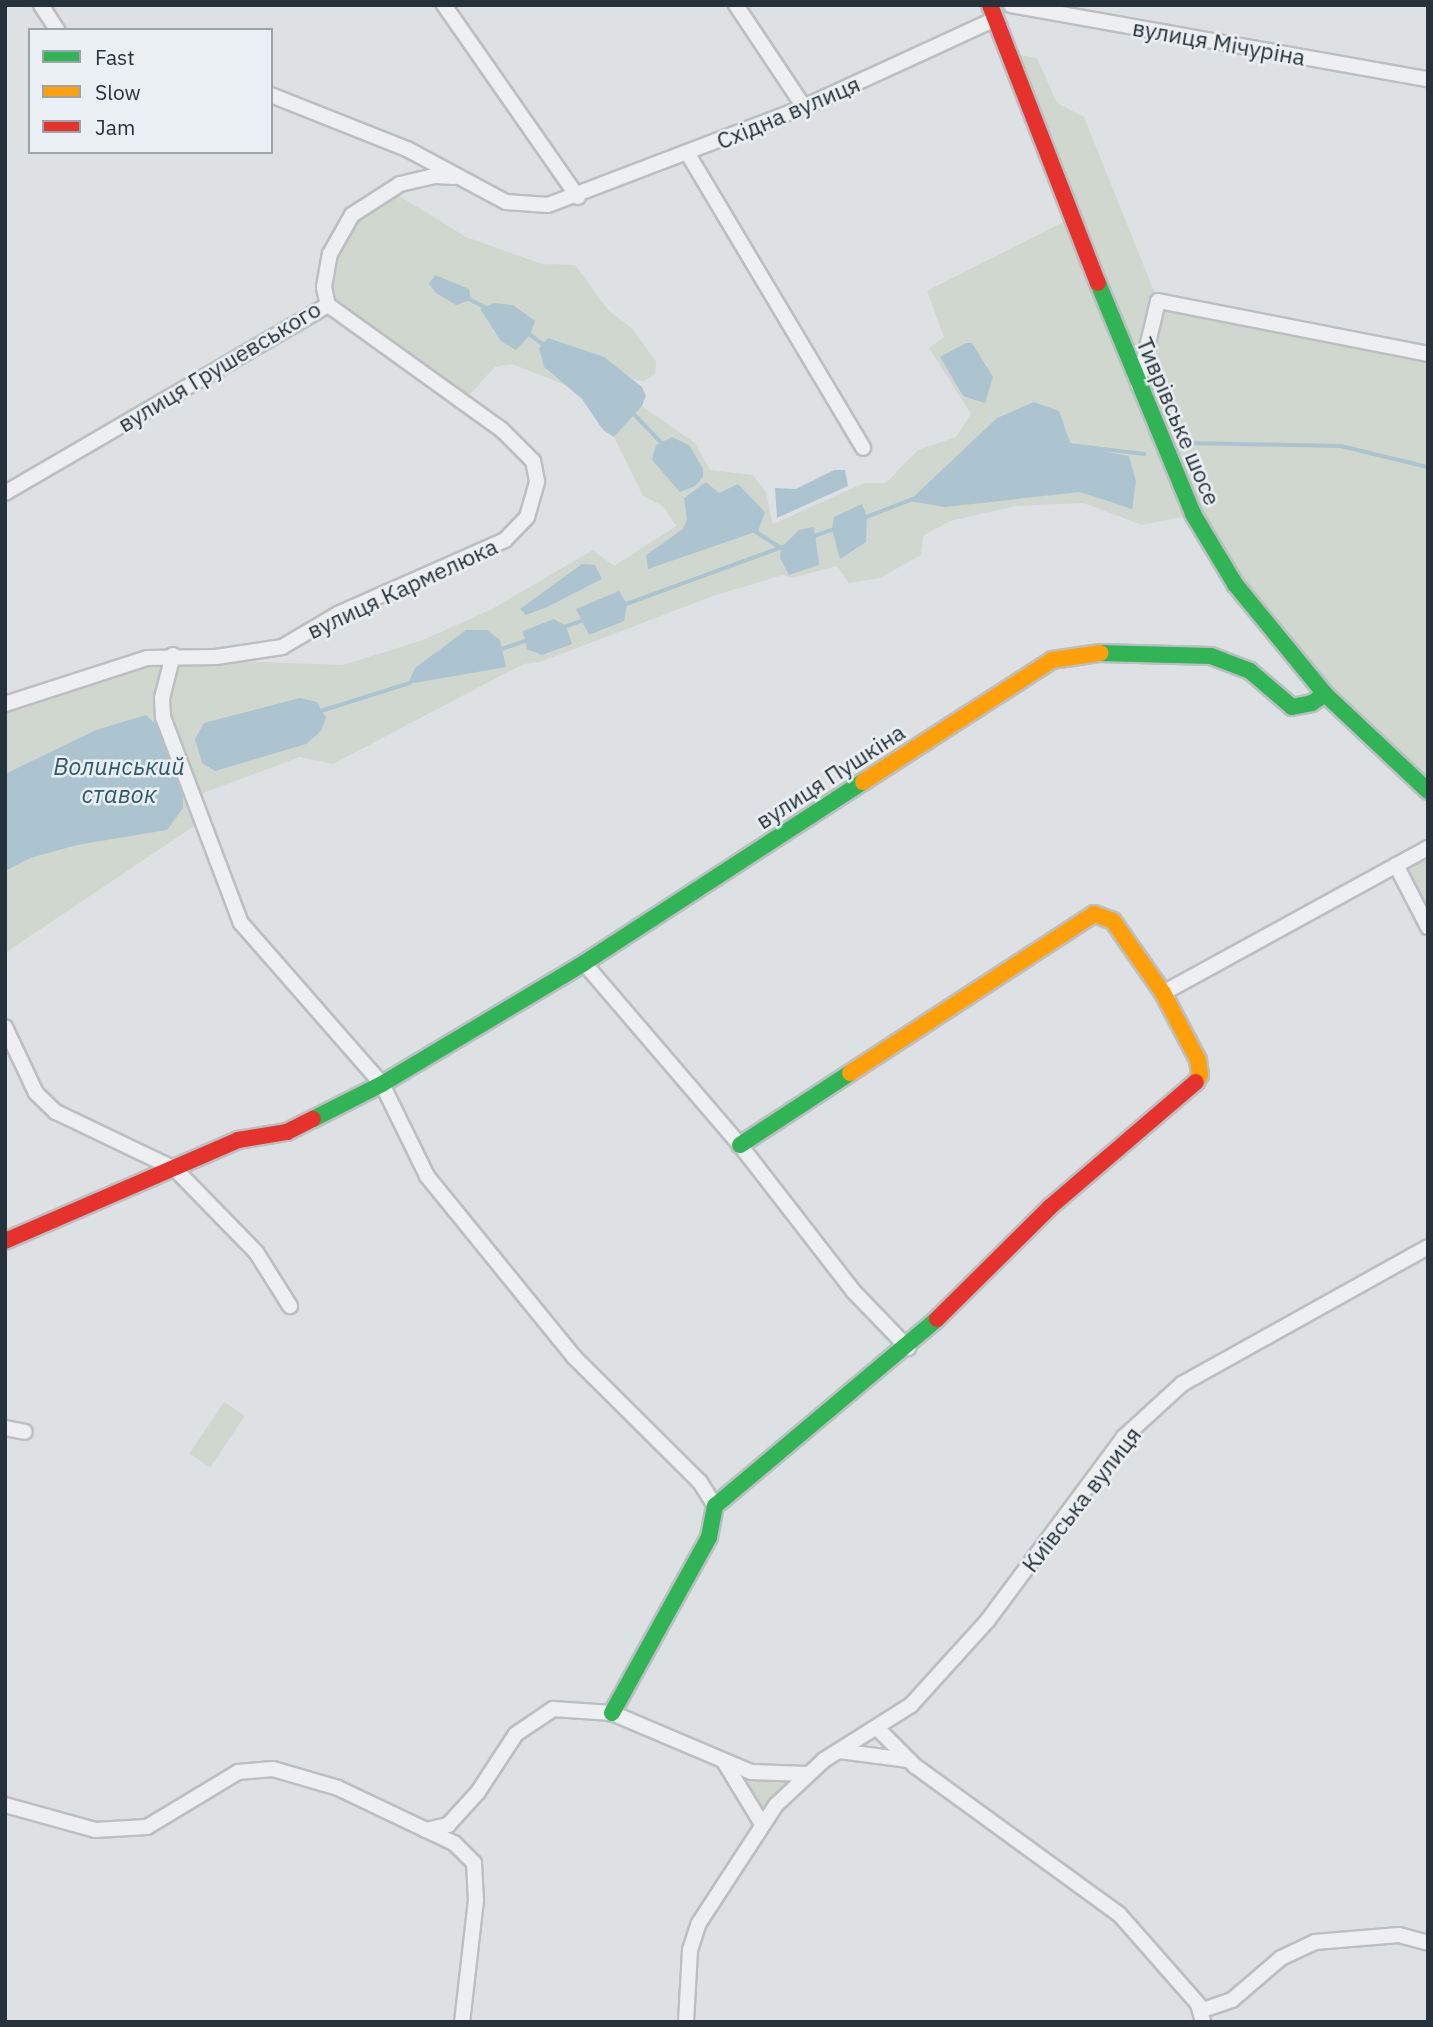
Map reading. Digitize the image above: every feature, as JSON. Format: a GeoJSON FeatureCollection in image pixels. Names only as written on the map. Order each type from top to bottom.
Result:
{"type":"FeatureCollection","features":[{"type":"Feature","properties":{"kind":"street"},"geometry":{"type":"LineString","coordinates":[[41,5],[56,28]]}},
{"type":"Feature","properties":{"kind":"street"},"geometry":{"type":"LineString","coordinates":[[444,5],[578,197]]}},
{"type":"Feature","properties":{"kind":"street"},"geometry":{"type":"LineString","coordinates":[[736,5],[804,107]]}},
{"type":"Feature","properties":{"kind":"street","name":"вулиця Мічуріна"},"geometry":{"type":"LineString","coordinates":[[1011,5],[1428,79]]}},
{"type":"Feature","properties":{"kind":"street","name":"Східна вулиця"},"geometry":{"type":"LineString","coordinates":[[273,96],[407,149],[506,202],[526,206],[578,197],[804,107],[993,12]]}},
{"type":"Feature","properties":{"kind":"street","name":"Тиврівське шосе"},"geometry":{"type":"LineString","coordinates":[[993,12],[1138,387],[1183,493],[1222,563],[1248,603],[1325,694],[1428,791]]}},
{"type":"Feature","properties":{"kind":"street"},"geometry":{"type":"LineString","coordinates":[[688,154],[863,448]]}},
{"type":"Feature","properties":{"kind":"street","name":"вулиця Грушевського"},"geometry":{"type":"LineString","coordinates":[[5,493],[328,305],[324,287],[330,254],[352,215],[400,184],[436,176],[455,177]]}},
{"type":"Feature","properties":{"kind":"street"},"geometry":{"type":"LineString","coordinates":[[1138,387],[1158,301],[1428,354]]}},
{"type":"Feature","properties":{"kind":"street","name":"вулиця Кармелюка"},"geometry":{"type":"LineString","coordinates":[[5,704],[148,658],[173,655],[216,657],[282,647],[338,614],[505,540],[527,517],[537,481],[533,461],[502,430],[328,305]]}},
{"type":"Feature","properties":{"kind":"street","name":"вулиця Пушкіна"},"geometry":{"type":"LineString","coordinates":[[5,1241],[238,1140],[287,1132],[382,1084],[584,963],[1052,660],[1087,653],[1211,656],[1250,671],[1292,706],[1302,707],[1325,694]]}},
{"type":"Feature","properties":{"kind":"street"},"geometry":{"type":"LineString","coordinates":[[173,655],[162,698],[163,716],[241,923],[382,1084],[427,1176],[574,1357],[700,1482],[715,1506]]}},
{"type":"Feature","properties":{"kind":"street"},"geometry":{"type":"LineString","coordinates":[[1163,993],[1428,848]]}},
{"type":"Feature","properties":{"kind":"street"},"geometry":{"type":"LineString","coordinates":[[1396,865],[1428,928]]}},
{"type":"Feature","properties":{"kind":"street"},"geometry":{"type":"LineString","coordinates":[[612,1713],[709,1537],[715,1506],[908,1348],[1051,1207],[1193,1086],[1200,1075],[1198,1060],[1163,993],[1113,921],[1094,914],[740,1145]]}},
{"type":"Feature","properties":{"kind":"street"},"geometry":{"type":"LineString","coordinates":[[584,963],[740,1145],[854,1292],[908,1348]]}},
{"type":"Feature","properties":{"kind":"street"},"geometry":{"type":"LineString","coordinates":[[5,1027],[36,1093],[56,1112],[175,1169],[256,1252],[290,1306]]}},
{"type":"Feature","properties":{"kind":"street","name":"Київська вулиця"},"geometry":{"type":"LineString","coordinates":[[685,2022],[690,1950],[699,1923],[762,1824],[807,1774],[911,1705],[988,1620],[1124,1437],[1182,1384],[1428,1247]]}},
{"type":"Feature","properties":{"kind":"street"},"geometry":{"type":"LineString","coordinates":[[5,1428],[25,1432]]}},
{"type":"Feature","properties":{"kind":"street"},"geometry":{"type":"LineString","coordinates":[[426,1830],[448,1825],[478,1792],[516,1734],[553,1709],[612,1713],[725,1763],[764,1774],[807,1774]]}},
{"type":"Feature","properties":{"kind":"street"},"geometry":{"type":"LineString","coordinates":[[877,1728],[908,1760],[1119,1914],[1203,2016],[1232,2000],[1281,1958],[1306,1944],[1383,1935],[1428,1943]]}},
{"type":"Feature","properties":{"kind":"street"},"geometry":{"type":"LineString","coordinates":[[839,1751],[908,1760]]}},
{"type":"Feature","properties":{"kind":"street"},"geometry":{"type":"LineString","coordinates":[[725,1763],[762,1824]]}},
{"type":"Feature","properties":{"kind":"street"},"geometry":{"type":"LineString","coordinates":[[5,1805],[95,1830],[147,1826],[239,1772],[273,1769],[338,1787],[454,1843],[474,1863],[475,1900],[462,2022]]}},
{"type":"Feature","properties":{"kind":"shaded area"},"geometry":{"type":"Polygon","coordinates":[[[1009,53],[1037,58],[1057,103],[1084,117],[1158,301],[1428,353],[1428,791],[1325,694],[1193,515],[1142,525],[1083,503],[1016,506],[950,521],[923,536],[921,555],[880,578],[849,583],[837,566],[792,578],[783,575],[716,595],[540,662],[523,664],[333,764],[300,757],[203,793],[203,820],[5,953],[5,704],[147,658],[343,665],[423,640],[492,609],[593,550],[614,566],[676,526],[663,506],[643,496],[614,437],[642,406],[695,443],[710,470],[753,475],[766,492],[773,524],[864,483],[886,483],[918,450],[956,437],[971,414],[929,348],[944,337],[927,291],[1073,217],[1009,53]]]}},
{"type":"Feature","properties":{"kind":"shaded area"},"geometry":{"type":"Polygon","coordinates":[[[396,194],[466,237],[542,264],[575,265],[609,311],[633,329],[656,362],[655,374],[644,381],[636,380],[560,345],[540,355],[547,371],[568,386],[512,364],[495,367],[469,395],[439,385],[328,305],[325,271],[342,227],[396,194]]]}},
{"type":"Feature","properties":{"kind":"shaded area"},"geometry":{"type":"Polygon","coordinates":[[[1428,848],[1428,927],[1396,865],[1428,848]]]}},
{"type":"Feature","properties":{"kind":"shaded area"},"geometry":{"type":"Polygon","coordinates":[[[224,1402],[245,1416],[210,1467],[189,1453],[224,1402]]]}},
{"type":"Feature","properties":{"kind":"shaded area"},"geometry":{"type":"Polygon","coordinates":[[[725,1763],[807,1774],[762,1824],[725,1763]]]}},
{"type":"Feature","properties":{"kind":"water"},"geometry":{"type":"Polygon","coordinates":[[[435,275],[469,289],[471,300],[456,305],[436,293],[429,284],[435,275]]]}},
{"type":"Feature","properties":{"kind":"water"},"geometry":{"type":"Polygon","coordinates":[[[494,303],[513,305],[535,321],[530,335],[516,350],[501,341],[480,309],[494,303]]]}},
{"type":"Feature","properties":{"kind":"water"},"geometry":{"type":"Polygon","coordinates":[[[548,338],[604,357],[642,387],[646,396],[642,406],[614,437],[603,430],[582,399],[544,367],[539,348],[548,338]]]}},
{"type":"Feature","properties":{"kind":"water"},"geometry":{"type":"Polygon","coordinates":[[[966,343],[972,343],[993,377],[985,403],[963,396],[940,357],[966,343]]]}},
{"type":"Feature","properties":{"kind":"water"},"geometry":{"type":"Polygon","coordinates":[[[1034,402],[1059,411],[1071,445],[1129,456],[1136,482],[1132,509],[1080,492],[945,507],[909,501],[997,418],[1034,402]]]}},
{"type":"Feature","properties":{"kind":"water"},"geometry":{"type":"Polygon","coordinates":[[[672,437],[689,445],[703,469],[703,477],[695,486],[680,492],[652,460],[656,445],[672,437]]]}},
{"type":"Feature","properties":{"kind":"water"},"geometry":{"type":"Polygon","coordinates":[[[834,470],[845,470],[848,486],[777,518],[775,488],[796,489],[834,470]]]}},
{"type":"Feature","properties":{"kind":"water"},"geometry":{"type":"Polygon","coordinates":[[[706,482],[719,493],[738,484],[765,512],[758,531],[648,569],[646,555],[683,529],[687,519],[684,498],[706,482]]]}},
{"type":"Feature","properties":{"kind":"water"},"geometry":{"type":"Polygon","coordinates":[[[862,504],[867,517],[866,542],[840,559],[832,529],[834,517],[862,504]]]}},
{"type":"Feature","properties":{"kind":"water"},"geometry":{"type":"Polygon","coordinates":[[[814,527],[819,565],[789,575],[780,558],[781,548],[799,530],[814,527]]]}},
{"type":"Feature","properties":{"kind":"water"},"geometry":{"type":"Polygon","coordinates":[[[582,564],[595,565],[602,579],[526,615],[520,609],[582,564]]]}},
{"type":"Feature","properties":{"kind":"water"},"geometry":{"type":"Polygon","coordinates":[[[619,591],[627,604],[624,621],[589,635],[576,609],[619,591]]]}},
{"type":"Feature","properties":{"kind":"water"},"geometry":{"type":"Polygon","coordinates":[[[554,619],[566,626],[572,644],[542,655],[527,649],[523,631],[554,619]]]}},
{"type":"Feature","properties":{"kind":"water"},"geometry":{"type":"Polygon","coordinates":[[[466,630],[487,630],[500,640],[506,667],[408,684],[415,668],[466,630]]]}},
{"type":"Feature","properties":{"kind":"water"},"geometry":{"type":"Polygon","coordinates":[[[300,698],[317,702],[326,718],[321,731],[306,744],[215,771],[202,763],[195,739],[204,723],[300,698]]]}},
{"type":"Feature","properties":{"kind":"water","name":"Волинський ставок"},"geometry":{"type":"Polygon","coordinates":[[[146,715],[160,728],[183,793],[183,808],[167,830],[77,845],[30,858],[5,871],[5,774],[96,730],[146,715]]]}},
{"type":"Feature","properties":{"kind":"waterway"},"geometry":{"type":"LineString","coordinates":[[469,299],[487,308]]}},
{"type":"Feature","properties":{"kind":"waterway"},"geometry":{"type":"LineString","coordinates":[[529,334],[543,344]]}},
{"type":"Feature","properties":{"kind":"waterway"},"geometry":{"type":"LineString","coordinates":[[632,412],[663,444]]}},
{"type":"Feature","properties":{"kind":"waterway"},"geometry":{"type":"LineString","coordinates":[[1187,443],[1341,446],[1428,467]]}},
{"type":"Feature","properties":{"kind":"waterway"},"geometry":{"type":"LineString","coordinates":[[1069,445],[1144,454]]}},
{"type":"Feature","properties":{"kind":"waterway"},"geometry":{"type":"LineString","coordinates":[[864,518],[913,499]]}},
{"type":"Feature","properties":{"kind":"waterway"},"geometry":{"type":"LineString","coordinates":[[812,537],[834,529]]}},
{"type":"Feature","properties":{"kind":"waterway"},"geometry":{"type":"LineString","coordinates":[[755,531],[781,548]]}},
{"type":"Feature","properties":{"kind":"waterway"},"geometry":{"type":"LineString","coordinates":[[624,605],[785,546]]}},
{"type":"Feature","properties":{"kind":"waterway"},"geometry":{"type":"LineString","coordinates":[[562,628],[584,620]]}},
{"type":"Feature","properties":{"kind":"waterway"},"geometry":{"type":"LineString","coordinates":[[499,650],[525,641]]}},
{"type":"Feature","properties":{"kind":"waterway"},"geometry":{"type":"LineString","coordinates":[[321,711],[410,683]]}},
{"type":"Feature","properties":{"kind":"traffic: fast"},"geometry":{"type":"LineString","coordinates":[[1098,283],[1193,514],[1235,584],[1325,694],[1428,791]]}},
{"type":"Feature","properties":{"kind":"traffic: fast"},"geometry":{"type":"LineString","coordinates":[[1100,653],[1211,656],[1250,671],[1292,707],[1312,703],[1325,694]]}},
{"type":"Feature","properties":{"kind":"traffic: fast"},"geometry":{"type":"LineString","coordinates":[[313,1119],[382,1084],[584,963],[863,782]]}},
{"type":"Feature","properties":{"kind":"traffic: fast"},"geometry":{"type":"LineString","coordinates":[[740,1145],[850,1073]]}},
{"type":"Feature","properties":{"kind":"traffic: fast"},"geometry":{"type":"LineString","coordinates":[[612,1713],[709,1537],[715,1506],[937,1319]]}},
{"type":"Feature","properties":{"kind":"traffic: slow"},"geometry":{"type":"LineString","coordinates":[[863,782],[1052,660],[1100,653]]}},
{"type":"Feature","properties":{"kind":"traffic: slow"},"geometry":{"type":"LineString","coordinates":[[850,1073],[1094,914],[1113,921],[1163,993],[1198,1060],[1200,1075],[1196,1082]]}},
{"type":"Feature","properties":{"kind":"traffic: jam"},"geometry":{"type":"LineString","coordinates":[[990,5],[1098,283]]}},
{"type":"Feature","properties":{"kind":"traffic: jam"},"geometry":{"type":"LineString","coordinates":[[937,1319],[1050,1207],[1196,1082]]}},
{"type":"Feature","properties":{"kind":"traffic: jam"},"geometry":{"type":"LineString","coordinates":[[5,1241],[238,1140],[287,1132],[313,1119]]}}]}
